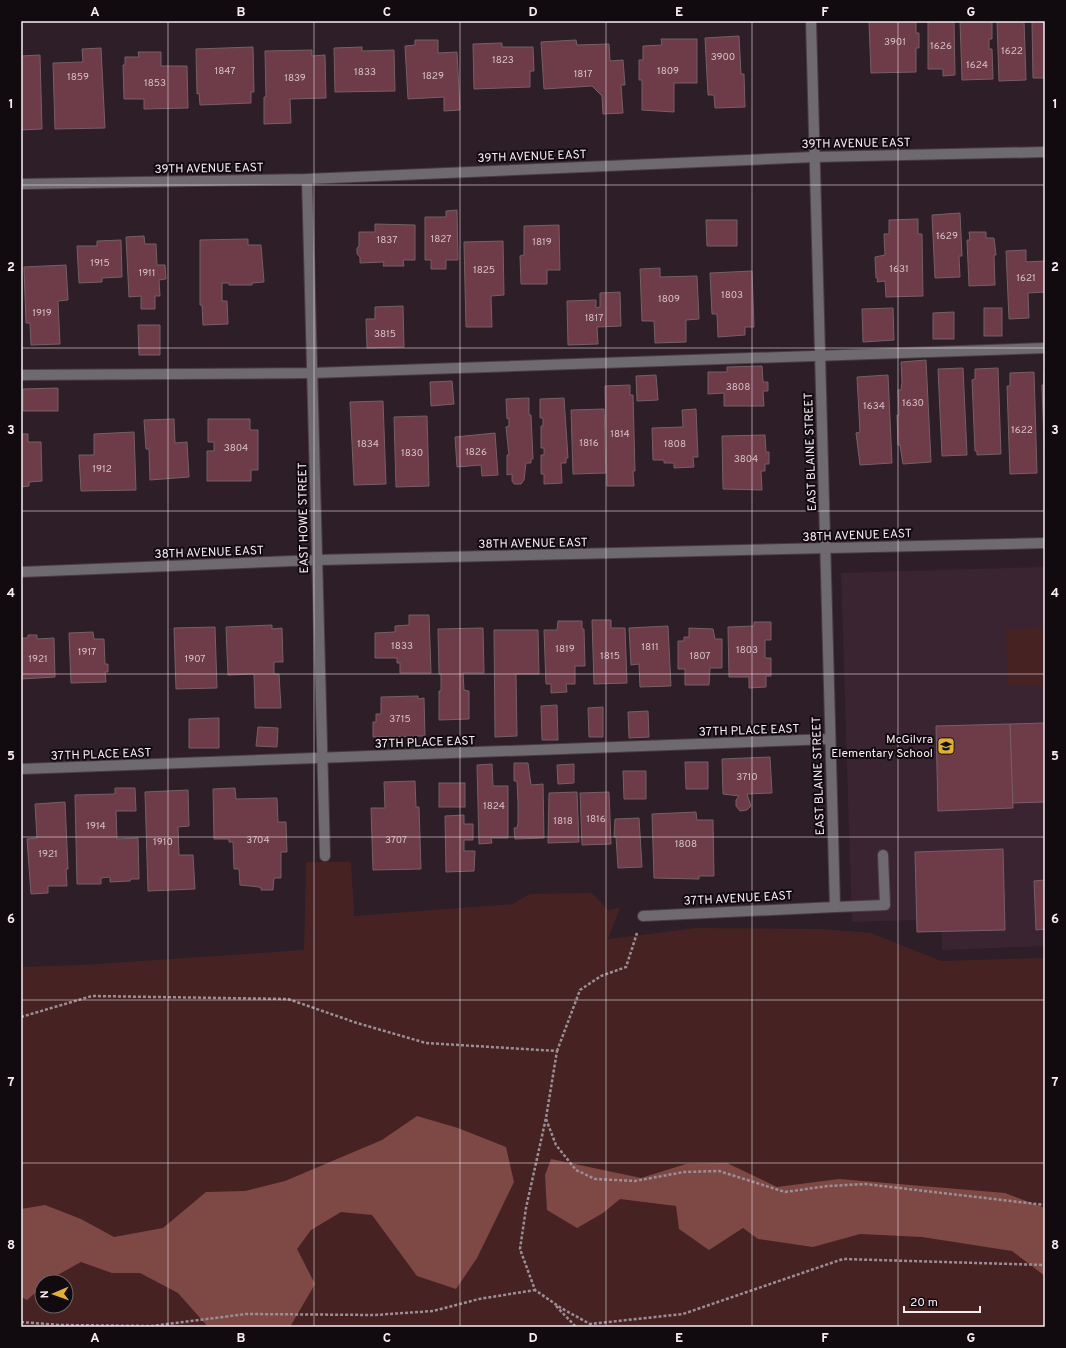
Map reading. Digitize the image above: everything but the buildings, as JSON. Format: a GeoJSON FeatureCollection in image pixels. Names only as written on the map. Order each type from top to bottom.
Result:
{"type":"FeatureCollection","features":[{"type":"Feature","properties":{"kind":"street","name":"EAST BLAINE STREET"},"geometry":{"type":"LineString","coordinates":[[811,21],[835,907]]}},
{"type":"Feature","properties":{"kind":"street","name":"39TH AVENUE EAST"},"geometry":{"type":"LineString","coordinates":[[21,184],[307,179],[814,157],[1045,152]]}},
{"type":"Feature","properties":{"kind":"street","name":"EAST HOWE STREET"},"geometry":{"type":"LineString","coordinates":[[307,179],[325,856]]}},
{"type":"Feature","properties":{"kind":"street"},"geometry":{"type":"LineString","coordinates":[[21,375],[312,373],[1045,348]]}},
{"type":"Feature","properties":{"kind":"street","name":"38TH AVENUE EAST"},"geometry":{"type":"LineString","coordinates":[[21,572],[317,560],[1045,543]]}},
{"type":"Feature","properties":{"kind":"street","name":"37TH PLACE EAST"},"geometry":{"type":"LineString","coordinates":[[21,769],[830,739]]}},
{"type":"Feature","properties":{"kind":"street","name":"37TH AVENUE EAST"},"geometry":{"type":"LineString","coordinates":[[643,916],[885,905],[883,855]]}},
{"type":"Feature","properties":{"kind":"path"},"geometry":{"type":"LineString","coordinates":[[643,916],[626,966],[601,976],[580,990],[557,1051],[546,1118],[526,1208],[520,1249],[535,1290],[590,1324],[683,1314],[843,1259],[1045,1265]]}},
{"type":"Feature","properties":{"kind":"path"},"geometry":{"type":"LineString","coordinates":[[21,1017],[92,996],[288,999],[357,1024],[426,1043],[557,1051]]}},
{"type":"Feature","properties":{"kind":"path"},"geometry":{"type":"LineString","coordinates":[[546,1118],[556,1145],[576,1170],[595,1178],[635,1181],[684,1172],[720,1171],[785,1192],[828,1186],[865,1184],[1045,1205]]}},
{"type":"Feature","properties":{"kind":"path"},"geometry":{"type":"LineString","coordinates":[[21,1322],[60,1325],[152,1326],[246,1314],[375,1315],[433,1310],[479,1299],[535,1290]]}},
{"type":"Feature","properties":{"kind":"path"},"geometry":{"type":"LineString","coordinates":[[552,1301],[576,1327]]}},
{"type":"Feature","properties":{"kind":"shaded area","name":"McGilvra Elementary School"},"geometry":{"type":"Polygon","coordinates":[[[1045,567],[1045,946],[942,950],[941,919],[852,922],[841,573],[1045,567]]]}},
{"type":"Feature","properties":{"kind":"shaded area"},"geometry":{"type":"Polygon","coordinates":[[[1045,628],[1045,685],[1008,686],[1006,629],[1045,628]]]}},
{"type":"Feature","properties":{"kind":"shaded area"},"geometry":{"type":"Polygon","coordinates":[[[306,862],[351,862],[354,916],[513,904],[530,894],[592,893],[608,910],[620,908],[608,939],[696,928],[821,929],[871,933],[941,961],[1045,958],[1045,1327],[21,1327],[21,967],[82,965],[304,950],[306,862]]]}},
{"type":"Feature","properties":{"kind":"shaded area"},"geometry":{"type":"Polygon","coordinates":[[[417,1116],[458,1128],[506,1147],[514,1182],[477,1258],[456,1289],[417,1276],[372,1215],[341,1212],[311,1230],[297,1249],[315,1284],[290,1327],[208,1327],[178,1293],[140,1273],[112,1273],[81,1262],[59,1274],[34,1274],[34,1294],[27,1300],[21,1297],[21,1209],[45,1205],[81,1219],[114,1237],[163,1228],[206,1192],[245,1191],[285,1181],[382,1140],[417,1116]]]}},
{"type":"Feature","properties":{"kind":"shaded area"},"geometry":{"type":"Polygon","coordinates":[[[551,1159],[641,1178],[686,1164],[727,1163],[777,1187],[839,1179],[1005,1193],[1045,1208],[1045,1276],[1012,1251],[922,1237],[860,1234],[813,1247],[758,1239],[743,1228],[709,1250],[679,1229],[676,1206],[620,1199],[603,1213],[577,1228],[547,1210],[545,1175],[551,1159]]]}},
{"type":"Feature","properties":{"kind":"place","name":"McGilvra Elementary School"},"geometry":{"type":"Point","coordinates":[946,746]}}]}
